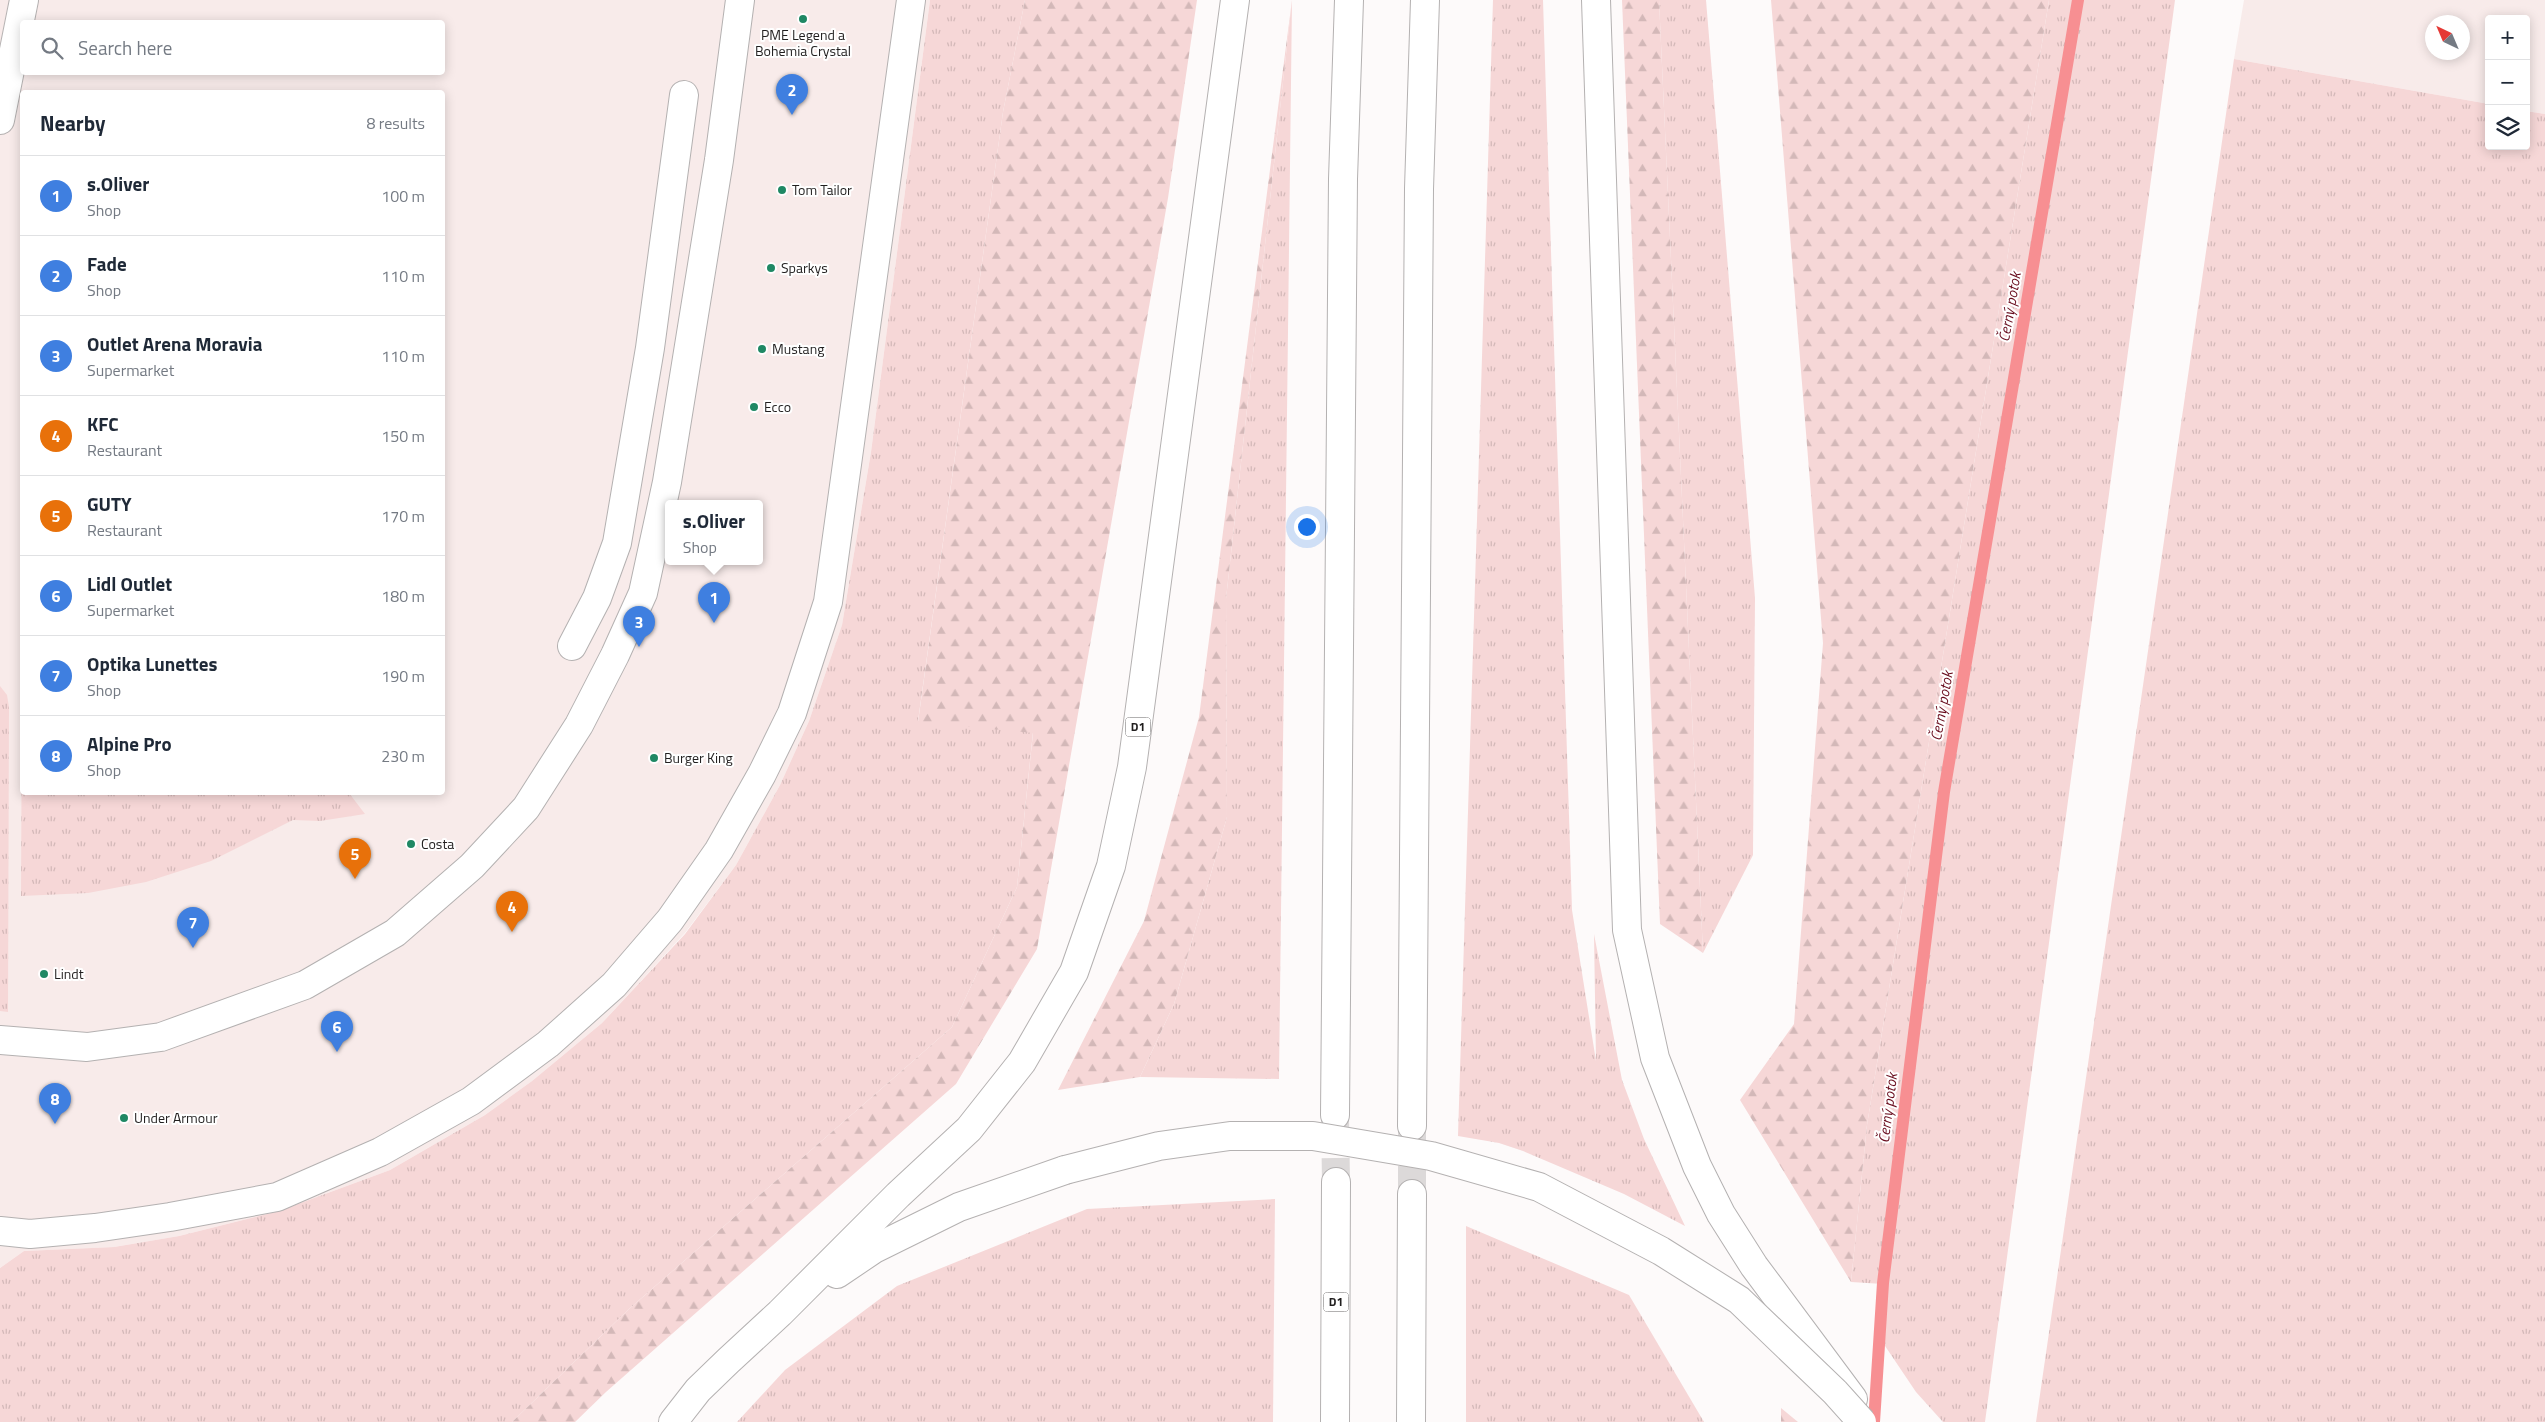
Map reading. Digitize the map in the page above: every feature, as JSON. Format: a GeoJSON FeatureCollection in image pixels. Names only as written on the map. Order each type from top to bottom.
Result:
{"type":"FeatureCollection","features":[{"type":"Feature","properties":{"kind":"main road"},"geometry":{"type":"LineString","coordinates":[[0,120],[13,35],[24,0]]}},
{"type":"Feature","properties":{"kind":"main road"},"geometry":{"type":"LineString","coordinates":[[0,1040],[87,1047],[161,1037],[305,985],[395,933],[472,866],[526,808],[579,725],[615,655],[643,593],[655,543],[719,160],[740,0]]}},
{"type":"Feature","properties":{"kind":"main road"},"geometry":{"type":"LineString","coordinates":[[0,1231],[30,1234],[95,1228],[170,1217],[277,1197],[380,1152],[471,1100],[548,1044],[614,984],[670,920],[719,850],[762,774],[792,713],[828,602],[911,0]]}},
{"type":"Feature","properties":{"kind":"main road","name":"D1"},"geometry":{"type":"LineString","coordinates":[[780,1313],[898,1195],[969,1129],[1022,1062],[1074,972],[1111,866],[1135,748],[1236,0]]}},
{"type":"Feature","properties":{"kind":"main road"},"geometry":{"type":"LineString","coordinates":[[1335,1115],[1343,189],[1349,0]]}},
{"type":"Feature","properties":{"kind":"main road"},"geometry":{"type":"LineString","coordinates":[[1412,1126],[1419,199],[1425,0]]}},
{"type":"Feature","properties":{"kind":"main road"},"geometry":{"type":"LineString","coordinates":[[1596,0],[1627,930],[1655,1058],[1697,1166],[1720,1214],[1754,1266],[1870,1422]]}},
{"type":"Feature","properties":{"kind":"main road"},"geometry":{"type":"LineString","coordinates":[[572,646],[597,598],[617,543],[650,348],[684,95]]}},
{"type":"Feature","properties":{"kind":"main road"},"geometry":{"type":"LineString","coordinates":[[660,1422],[698,1390],[780,1313],[874,1249],[959,1207],[1065,1170],[1159,1146],[1230,1136],[1312,1136],[1431,1156],[1540,1187],[1661,1251],[1738,1300],[1836,1392],[1862,1422]]}},
{"type":"Feature","properties":{"kind":"main road","name":"D1"},"geometry":{"type":"LineString","coordinates":[[1335,1422],[1336,1182]]}},
{"type":"Feature","properties":{"kind":"main road"},"geometry":{"type":"LineString","coordinates":[[1411,1422],[1412,1194]]}},
{"type":"Feature","properties":{"kind":"main road"},"geometry":{"type":"LineString","coordinates":[[673,1422],[698,1390]]}},
{"type":"Feature","properties":{"kind":"shaded area"},"geometry":{"type":"Polygon","coordinates":[[[0,0],[930,0],[871,452],[842,625],[809,721],[780,785],[736,865],[685,933],[602,1023],[532,1081],[485,1115],[390,1170],[279,1211],[179,1236],[114,1247],[24,1251],[0,1268],[0,0]]]}},
{"type":"Feature","properties":{"kind":"shaded area"},"geometry":{"type":"Polygon","coordinates":[[[2244,0],[2545,0],[2545,114],[2530,112],[2530,15],[2485,15],[2485,103],[2234,59],[2244,0]]]}},
{"type":"Feature","properties":{"kind":"green space"},"geometry":{"type":"Polygon","coordinates":[[[930,0],[1025,0],[1003,112],[918,721],[1033,732],[1017,887],[952,1027],[629,1309],[512,1422],[0,1422],[0,1268],[24,1251],[114,1247],[179,1236],[279,1211],[390,1170],[485,1115],[532,1081],[602,1023],[685,934],[736,865],[780,785],[809,721],[842,625],[871,452],[930,0]]]}},
{"type":"Feature","properties":{"kind":"green space"},"geometry":{"type":"Polygon","coordinates":[[[1025,0],[1197,0],[1168,198],[1037,949],[956,1084],[606,1392],[575,1422],[512,1422],[629,1309],[952,1027],[1017,887],[1033,733],[918,722],[1003,112],[1025,0]]]}},
{"type":"Feature","properties":{"kind":"green space"},"geometry":{"type":"Polygon","coordinates":[[[1292,0],[1279,1079],[1140,1077],[1174,1004],[1227,817],[1226,599],[1292,0]]]}},
{"type":"Feature","properties":{"kind":"green space"},"geometry":{"type":"Polygon","coordinates":[[[1292,0],[1226,599],[1227,817],[1174,1004],[1140,1077],[1058,1090],[1144,921],[1199,717],[1292,0]]]}},
{"type":"Feature","properties":{"kind":"green space"},"geometry":{"type":"Polygon","coordinates":[[[1493,0],[1543,0],[1572,910],[1596,1061],[1594,934],[1622,1080],[1644,1139],[1685,1226],[1624,1194],[1523,1151],[1499,1143],[1458,1136],[1493,0]]]}},
{"type":"Feature","properties":{"kind":"green space"},"geometry":{"type":"Polygon","coordinates":[[[1622,0],[1659,0],[1703,953],[1660,924],[1622,0]]]}},
{"type":"Feature","properties":{"kind":"green space"},"geometry":{"type":"Polygon","coordinates":[[[1659,0],[1706,0],[1755,598],[1753,855],[1703,953],[1659,0]]]}},
{"type":"Feature","properties":{"kind":"green space"},"geometry":{"type":"Polygon","coordinates":[[[1771,0],[2049,0],[1867,1125],[1851,1282],[1740,1100],[1794,1024],[1823,643],[1771,0]]]}},
{"type":"Feature","properties":{"kind":"green space"},"geometry":{"type":"Polygon","coordinates":[[[2049,0],[2175,0],[1985,1422],[1943,1422],[1916,1392],[1879,1337],[1883,1284],[1851,1282],[1867,1125],[2049,0]]]}},
{"type":"Feature","properties":{"kind":"green space"},"geometry":{"type":"Polygon","coordinates":[[[2234,59],[2485,103],[2485,150],[2530,150],[2530,112],[2545,114],[2545,1422],[2036,1422],[2234,59]]]}},
{"type":"Feature","properties":{"kind":"green space"},"geometry":{"type":"Polygon","coordinates":[[[0,686],[7,695],[9,707],[8,1012],[0,1011],[0,686]]]}},
{"type":"Feature","properties":{"kind":"green space"},"geometry":{"type":"Polygon","coordinates":[[[21,795],[351,795],[365,814],[320,821],[293,820],[211,861],[146,882],[88,893],[21,896],[21,795]]]}},
{"type":"Feature","properties":{"kind":"green space"},"geometry":{"type":"Polygon","coordinates":[[[1275,1199],[1273,1422],[737,1422],[785,1370],[897,1286],[1087,1209],[1275,1199]]]}},
{"type":"Feature","properties":{"kind":"green space"},"geometry":{"type":"Polygon","coordinates":[[[1466,1226],[1629,1295],[1704,1422],[1466,1422],[1466,1226]]]}},
{"type":"Feature","properties":{"kind":"green space"},"geometry":{"type":"Polygon","coordinates":[[[1781,1408],[1798,1422],[1781,1422],[1781,1408]]]}},
{"type":"Feature","properties":{"kind":"waterway","name":"Černý potok"},"geometry":{"type":"LineString","coordinates":[[1874,1422],[1883,1283],[1944,792],[2078,0]]}},
{"type":"Feature","properties":{"kind":"tunnel"},"geometry":{"type":"LineString","coordinates":[[1335,1116],[1336,1182]]}},
{"type":"Feature","properties":{"kind":"tunnel"},"geometry":{"type":"LineString","coordinates":[[1412,1130],[1412,1194]]}},
{"type":"Feature","properties":{"kind":"place","name":"PME Legend a Bohemia Crystal"},"geometry":{"type":"Point","coordinates":[803,19]}},
{"type":"Feature","properties":{"kind":"place","name":"Fade"},"geometry":{"type":"Point","coordinates":[792,115]}},
{"type":"Feature","properties":{"kind":"place","name":"Tom Tailor"},"geometry":{"type":"Point","coordinates":[782,190]}},
{"type":"Feature","properties":{"kind":"place","name":"Sparkys"},"geometry":{"type":"Point","coordinates":[771,268]}},
{"type":"Feature","properties":{"kind":"place","name":"Mustang"},"geometry":{"type":"Point","coordinates":[762,349]}},
{"type":"Feature","properties":{"kind":"place","name":"Ecco"},"geometry":{"type":"Point","coordinates":[754,407]}},
{"type":"Feature","properties":{"kind":"place","name":"s.Oliver"},"geometry":{"type":"Point","coordinates":[714,623]}},
{"type":"Feature","properties":{"kind":"place","name":"Outlet Arena Moravia"},"geometry":{"type":"Point","coordinates":[639,647]}},
{"type":"Feature","properties":{"kind":"place","name":"Burger King"},"geometry":{"type":"Point","coordinates":[654,758]}},
{"type":"Feature","properties":{"kind":"place","name":"Costa"},"geometry":{"type":"Point","coordinates":[411,844]}},
{"type":"Feature","properties":{"kind":"place","name":"GUTY"},"geometry":{"type":"Point","coordinates":[355,879]}},
{"type":"Feature","properties":{"kind":"place","name":"KFC"},"geometry":{"type":"Point","coordinates":[512,932]}},
{"type":"Feature","properties":{"kind":"place","name":"Optika Lunettes"},"geometry":{"type":"Point","coordinates":[193,948]}},
{"type":"Feature","properties":{"kind":"place","name":"Lindt"},"geometry":{"type":"Point","coordinates":[44,974]}},
{"type":"Feature","properties":{"kind":"place","name":"Lidl Outlet"},"geometry":{"type":"Point","coordinates":[337,1052]}},
{"type":"Feature","properties":{"kind":"place","name":"Under Armour"},"geometry":{"type":"Point","coordinates":[124,1118]}},
{"type":"Feature","properties":{"kind":"place","name":"Alpine Pro"},"geometry":{"type":"Point","coordinates":[55,1124]}}]}
